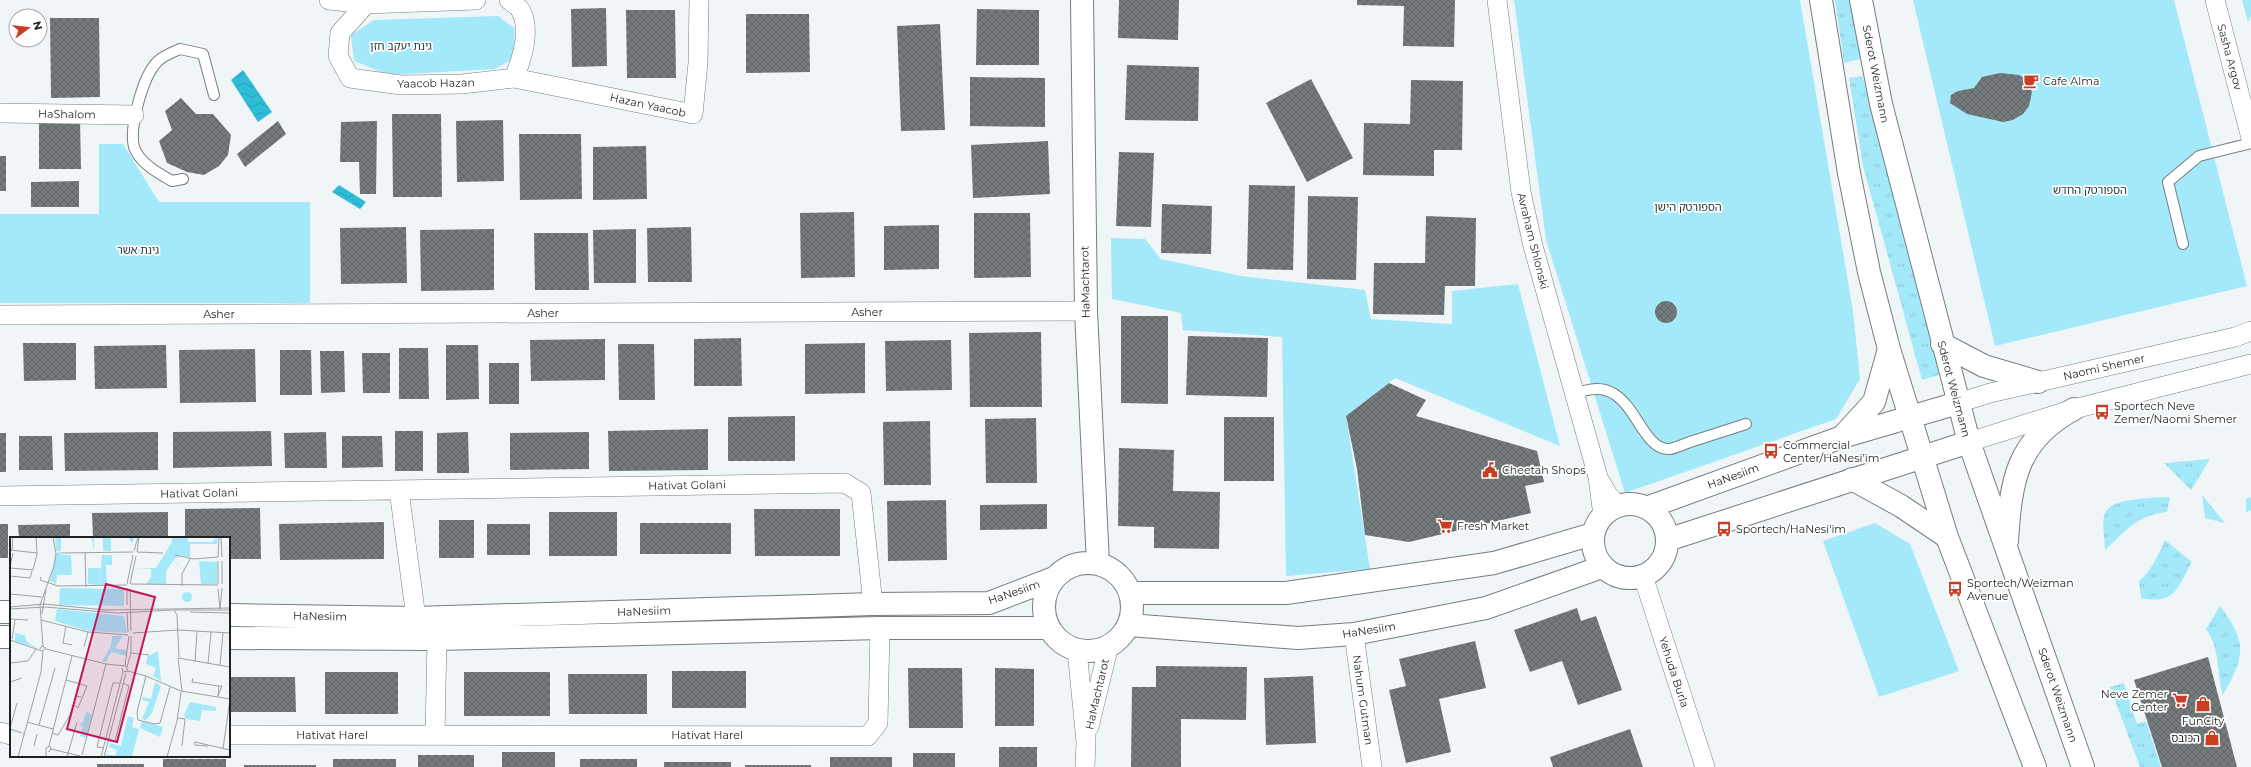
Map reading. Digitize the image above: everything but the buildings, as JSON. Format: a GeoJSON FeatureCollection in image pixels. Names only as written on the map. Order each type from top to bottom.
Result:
{"type":"FeatureCollection","features":[{"type":"Feature","properties":{"kind":"street"},"geometry":{"type":"LineString","coordinates":[[329,0],[366,4],[476,0]]}},
{"type":"Feature","properties":{"kind":"street"},"geometry":{"type":"LineString","coordinates":[[509,0],[521,10],[525,33],[523,56],[514,78]]}},
{"type":"Feature","properties":{"kind":"street","name":"Hazan Yaacob"},"geometry":{"type":"LineString","coordinates":[[514,78],[693,114],[698,63],[699,0]]}},
{"type":"Feature","properties":{"kind":"street","name":"HaMachtarot"},"geometry":{"type":"LineString","coordinates":[[1082,0],[1086,311],[1098,564]]}},
{"type":"Feature","properties":{"kind":"street","name":"Avraham Shlonski"},"geometry":{"type":"LineString","coordinates":[[1497,0],[1521,192],[1574,395],[1598,477],[1608,496],[1605,519]]}},
{"type":"Feature","properties":{"kind":"street"},"geometry":{"type":"LineString","coordinates":[[1821,0],[1849,174],[1869,272],[1889,349],[1921,458],[1947,537],[2035,767]]}},
{"type":"Feature","properties":{"kind":"street","name":"Sderot Weizmann"},"geometry":{"type":"LineString","coordinates":[[1861,0],[1881,104],[1942,344],[1969,442],[2083,767]]}},
{"type":"Feature","properties":{"kind":"street","name":"Sasha Argov"},"geometry":{"type":"LineString","coordinates":[[2215,0],[2251,138]]}},
{"type":"Feature","properties":{"kind":"street","name":"Yaacob Hazan"},"geometry":{"type":"LineString","coordinates":[[366,4],[340,32],[338,56],[350,78],[401,85],[462,84],[514,78]]}},
{"type":"Feature","properties":{"kind":"street","name":"HaShalom"},"geometry":{"type":"LineString","coordinates":[[0,113],[134,115]]}},
{"type":"Feature","properties":{"kind":"street","name":"Asher"},"geometry":{"type":"LineString","coordinates":[[0,315],[1086,311]]}},
{"type":"Feature","properties":{"kind":"street","name":"Naomi Shemer"},"geometry":{"type":"LineString","coordinates":[[1958,403],[2038,382],[2235,337],[2251,330]]}},
{"type":"Feature","properties":{"kind":"street"},"geometry":{"type":"LineString","coordinates":[[1942,344],[1984,366],[2038,382]]}},
{"type":"Feature","properties":{"kind":"street"},"geometry":{"type":"LineString","coordinates":[[1842,437],[1874,402],[1889,349]]}},
{"type":"Feature","properties":{"kind":"street"},"geometry":{"type":"LineString","coordinates":[[1666,540],[2074,409],[2251,364]]}},
{"type":"Feature","properties":{"kind":"street","name":"HaNesiim"},"geometry":{"type":"LineString","coordinates":[[1646,508],[1842,437],[1958,403]]}},
{"type":"Feature","properties":{"kind":"street"},"geometry":{"type":"LineString","coordinates":[[2007,550],[2012,487],[2020,462],[2036,439],[2054,420],[2074,409]]}},
{"type":"Feature","properties":{"kind":"street"},"geometry":{"type":"LineString","coordinates":[[1852,480],[1901,506],[1947,537]]}},
{"type":"Feature","properties":{"kind":"street","name":"Hativat Golani"},"geometry":{"type":"LineString","coordinates":[[0,496],[845,483],[860,494],[873,604]]}},
{"type":"Feature","properties":{"kind":"street"},"geometry":{"type":"LineString","coordinates":[[399,490],[416,618]]}},
{"type":"Feature","properties":{"kind":"street"},"geometry":{"type":"LineString","coordinates":[[1130,593],[1286,593],[1494,563],[1605,519],[1629,504],[1646,508],[1656,515],[1662,524],[1666,540],[1664,556],[1659,565],[1643,576],[1631,579],[1621,578],[1602,567],[1592,546],[1605,519]]}},
{"type":"Feature","properties":{"kind":"street"},"geometry":{"type":"LineString","coordinates":[[1082,563],[1098,564],[1112,569],[1123,580],[1130,593],[1132,609],[1128,625],[1121,637],[1096,651],[1077,650],[1061,642],[1049,628],[1044,611],[1046,594],[1054,578],[1067,568],[1082,563]]}},
{"type":"Feature","properties":{"kind":"street","name":"HaNesiim"},"geometry":{"type":"LineString","coordinates":[[1128,625],[1298,638],[1354,634],[1486,608],[1602,567]]}},
{"type":"Feature","properties":{"kind":"street","name":"Yehuda Burla"},"geometry":{"type":"LineString","coordinates":[[1643,576],[1705,767]]}},
{"type":"Feature","properties":{"kind":"street","name":"HaNesiim"},"geometry":{"type":"LineString","coordinates":[[230,615],[416,618],[873,604],[989,603],[1054,578]]}},
{"type":"Feature","properties":{"kind":"street","name":"HaNesiim"},"geometry":{"type":"LineString","coordinates":[[230,638],[437,639],[880,628],[1049,628]]}},
{"type":"Feature","properties":{"kind":"street","name":"Hativat Harel"},"geometry":{"type":"LineString","coordinates":[[230,735],[868,736],[878,723],[880,628]]}},
{"type":"Feature","properties":{"kind":"street","name":"Nahum Gutman"},"geometry":{"type":"LineString","coordinates":[[1354,634],[1372,767]]}},
{"type":"Feature","properties":{"kind":"street"},"geometry":{"type":"LineString","coordinates":[[435,735],[437,639]]}},
{"type":"Feature","properties":{"kind":"street","name":"HaMachtarot"},"geometry":{"type":"LineString","coordinates":[[1086,742],[1109,645]]}},
{"type":"Feature","properties":{"kind":"street","name":"HaMachtarot"},"geometry":{"type":"LineString","coordinates":[[1077,650],[1086,742],[1085,767]]}},
{"type":"Feature","properties":{"kind":"street"},"geometry":{"type":"LineString","coordinates":[[0,732],[5,735],[10,735]]}},
{"type":"Feature","properties":{"kind":"lane"},"geometry":{"type":"LineString","coordinates":[[183,179],[172,181],[150,169],[134,148],[134,115],[143,86],[158,61],[180,49],[203,54],[214,95]]}},
{"type":"Feature","properties":{"kind":"lane"},"geometry":{"type":"LineString","coordinates":[[2183,244],[2168,182],[2199,156],[2251,143]]}},
{"type":"Feature","properties":{"kind":"lane"},"geometry":{"type":"LineString","coordinates":[[1574,395],[1583,391],[1597,389],[1608,390],[1628,407],[1653,442],[1669,449],[1746,424]]}},
{"type":"Feature","properties":{"kind":"green space","name":"הספורטק הישן"},"geometry":{"type":"Polygon","coordinates":[[[1514,0],[1800,0],[1853,311],[1860,379],[1836,419],[1625,493],[1546,240],[1514,0]]]}},
{"type":"Feature","properties":{"kind":"green space"},"geometry":{"type":"Polygon","coordinates":[[[1835,0],[1853,0],[1864,58],[1844,63],[1835,0]]]}},
{"type":"Feature","properties":{"kind":"green space","name":"הספורטק החדש"},"geometry":{"type":"Polygon","coordinates":[[[1913,0],[2174,0],[2247,286],[1995,346],[1913,0]]]}},
{"type":"Feature","properties":{"kind":"green space"},"geometry":{"type":"Polygon","coordinates":[[[2242,0],[2251,0],[2251,16],[2248,22],[2242,0]]]}},
{"type":"Feature","properties":{"kind":"green space","name":"גינת יעקב חזן"},"geometry":{"type":"Polygon","coordinates":[[[498,16],[514,28],[516,57],[495,69],[388,75],[354,61],[351,35],[374,20],[498,16]]]}},
{"type":"Feature","properties":{"kind":"green space"},"geometry":{"type":"Polygon","coordinates":[[[1862,76],[1874,111],[1942,374],[1922,380],[1863,166],[1849,78],[1862,76]]]}},
{"type":"Feature","properties":{"kind":"green space","name":"גינת אשר"},"geometry":{"type":"Polygon","coordinates":[[[99,144],[123,144],[159,202],[310,202],[310,303],[0,303],[0,214],[99,214],[99,144]]]}},
{"type":"Feature","properties":{"kind":"green space"},"geometry":{"type":"Polygon","coordinates":[[[1111,238],[1145,239],[1161,259],[1241,276],[1365,290],[1371,319],[1452,324],[1452,291],[1518,284],[1560,446],[1395,378],[1346,416],[1370,569],[1286,576],[1282,337],[1183,330],[1181,313],[1112,299],[1111,238]]]}},
{"type":"Feature","properties":{"kind":"green space"},"geometry":{"type":"Polygon","coordinates":[[[2210,459],[2191,490],[2164,463],[2210,459]]]}},
{"type":"Feature","properties":{"kind":"green space"},"geometry":{"type":"Polygon","coordinates":[[[2202,495],[2225,523],[2205,518],[2202,495]]]}},
{"type":"Feature","properties":{"kind":"green space"},"geometry":{"type":"Polygon","coordinates":[[[2170,497],[2167,512],[2140,520],[2126,530],[2105,550],[2103,521],[2105,513],[2109,508],[2116,504],[2134,499],[2170,497]]]}},
{"type":"Feature","properties":{"kind":"green space"},"geometry":{"type":"Polygon","coordinates":[[[2251,497],[2251,510],[2246,512],[2246,499],[2251,497]]]}},
{"type":"Feature","properties":{"kind":"green space"},"geometry":{"type":"Polygon","coordinates":[[[1875,523],[1910,544],[1959,671],[1879,697],[1823,541],[1875,523]]]}},
{"type":"Feature","properties":{"kind":"green space"},"geometry":{"type":"Polygon","coordinates":[[[2165,540],[2192,562],[2178,587],[2169,597],[2153,600],[2141,598],[2139,581],[2151,567],[2165,540]]]}},
{"type":"Feature","properties":{"kind":"green space"},"geometry":{"type":"Polygon","coordinates":[[[2220,606],[2235,630],[2239,640],[2240,650],[2236,670],[2223,695],[2214,645],[2206,629],[2220,606]]]}},
{"type":"Feature","properties":{"kind":"green space"},"geometry":{"type":"Polygon","coordinates":[[[2124,683],[2137,724],[2146,721],[2161,767],[2140,767],[2110,687],[2124,683]]]}},
{"type":"Feature","properties":{"kind":"water"},"geometry":{"type":"Polygon","coordinates":[[[243,70],[272,112],[258,122],[231,80],[243,70]]]}},
{"type":"Feature","properties":{"kind":"water"},"geometry":{"type":"Polygon","coordinates":[[[339,185],[366,202],[360,209],[332,192],[339,185]]]}},
{"type":"Feature","properties":{"kind":"place","name":"Cafe Alma"},"geometry":{"type":"Point","coordinates":[2031,81]}},
{"type":"Feature","properties":{"kind":"place","name":"Sportech Neve Zemer/Naomi Shemer"},"geometry":{"type":"Point","coordinates":[2102,412]}},
{"type":"Feature","properties":{"kind":"place","name":"Commercial Center/HaNesi’im"},"geometry":{"type":"Point","coordinates":[1771,451]}},
{"type":"Feature","properties":{"kind":"place","name":"Cheetah Shops"},"geometry":{"type":"Point","coordinates":[1490,470]}},
{"type":"Feature","properties":{"kind":"place","name":"Fresh Market"},"geometry":{"type":"Point","coordinates":[1445,526]}},
{"type":"Feature","properties":{"kind":"place","name":"Sportech/HaNesi'im"},"geometry":{"type":"Point","coordinates":[1724,529]}},
{"type":"Feature","properties":{"kind":"place","name":"Sportech/Weizman Avenue"},"geometry":{"type":"Point","coordinates":[1955,589]}},
{"type":"Feature","properties":{"kind":"place","name":"Neve Zemer Center"},"geometry":{"type":"Point","coordinates":[2180,700]}},
{"type":"Feature","properties":{"kind":"place","name":"FunCity"},"geometry":{"type":"Point","coordinates":[2203,704]}},
{"type":"Feature","properties":{"kind":"place","name":"הכובס"},"geometry":{"type":"Point","coordinates":[2212,738]}}]}
